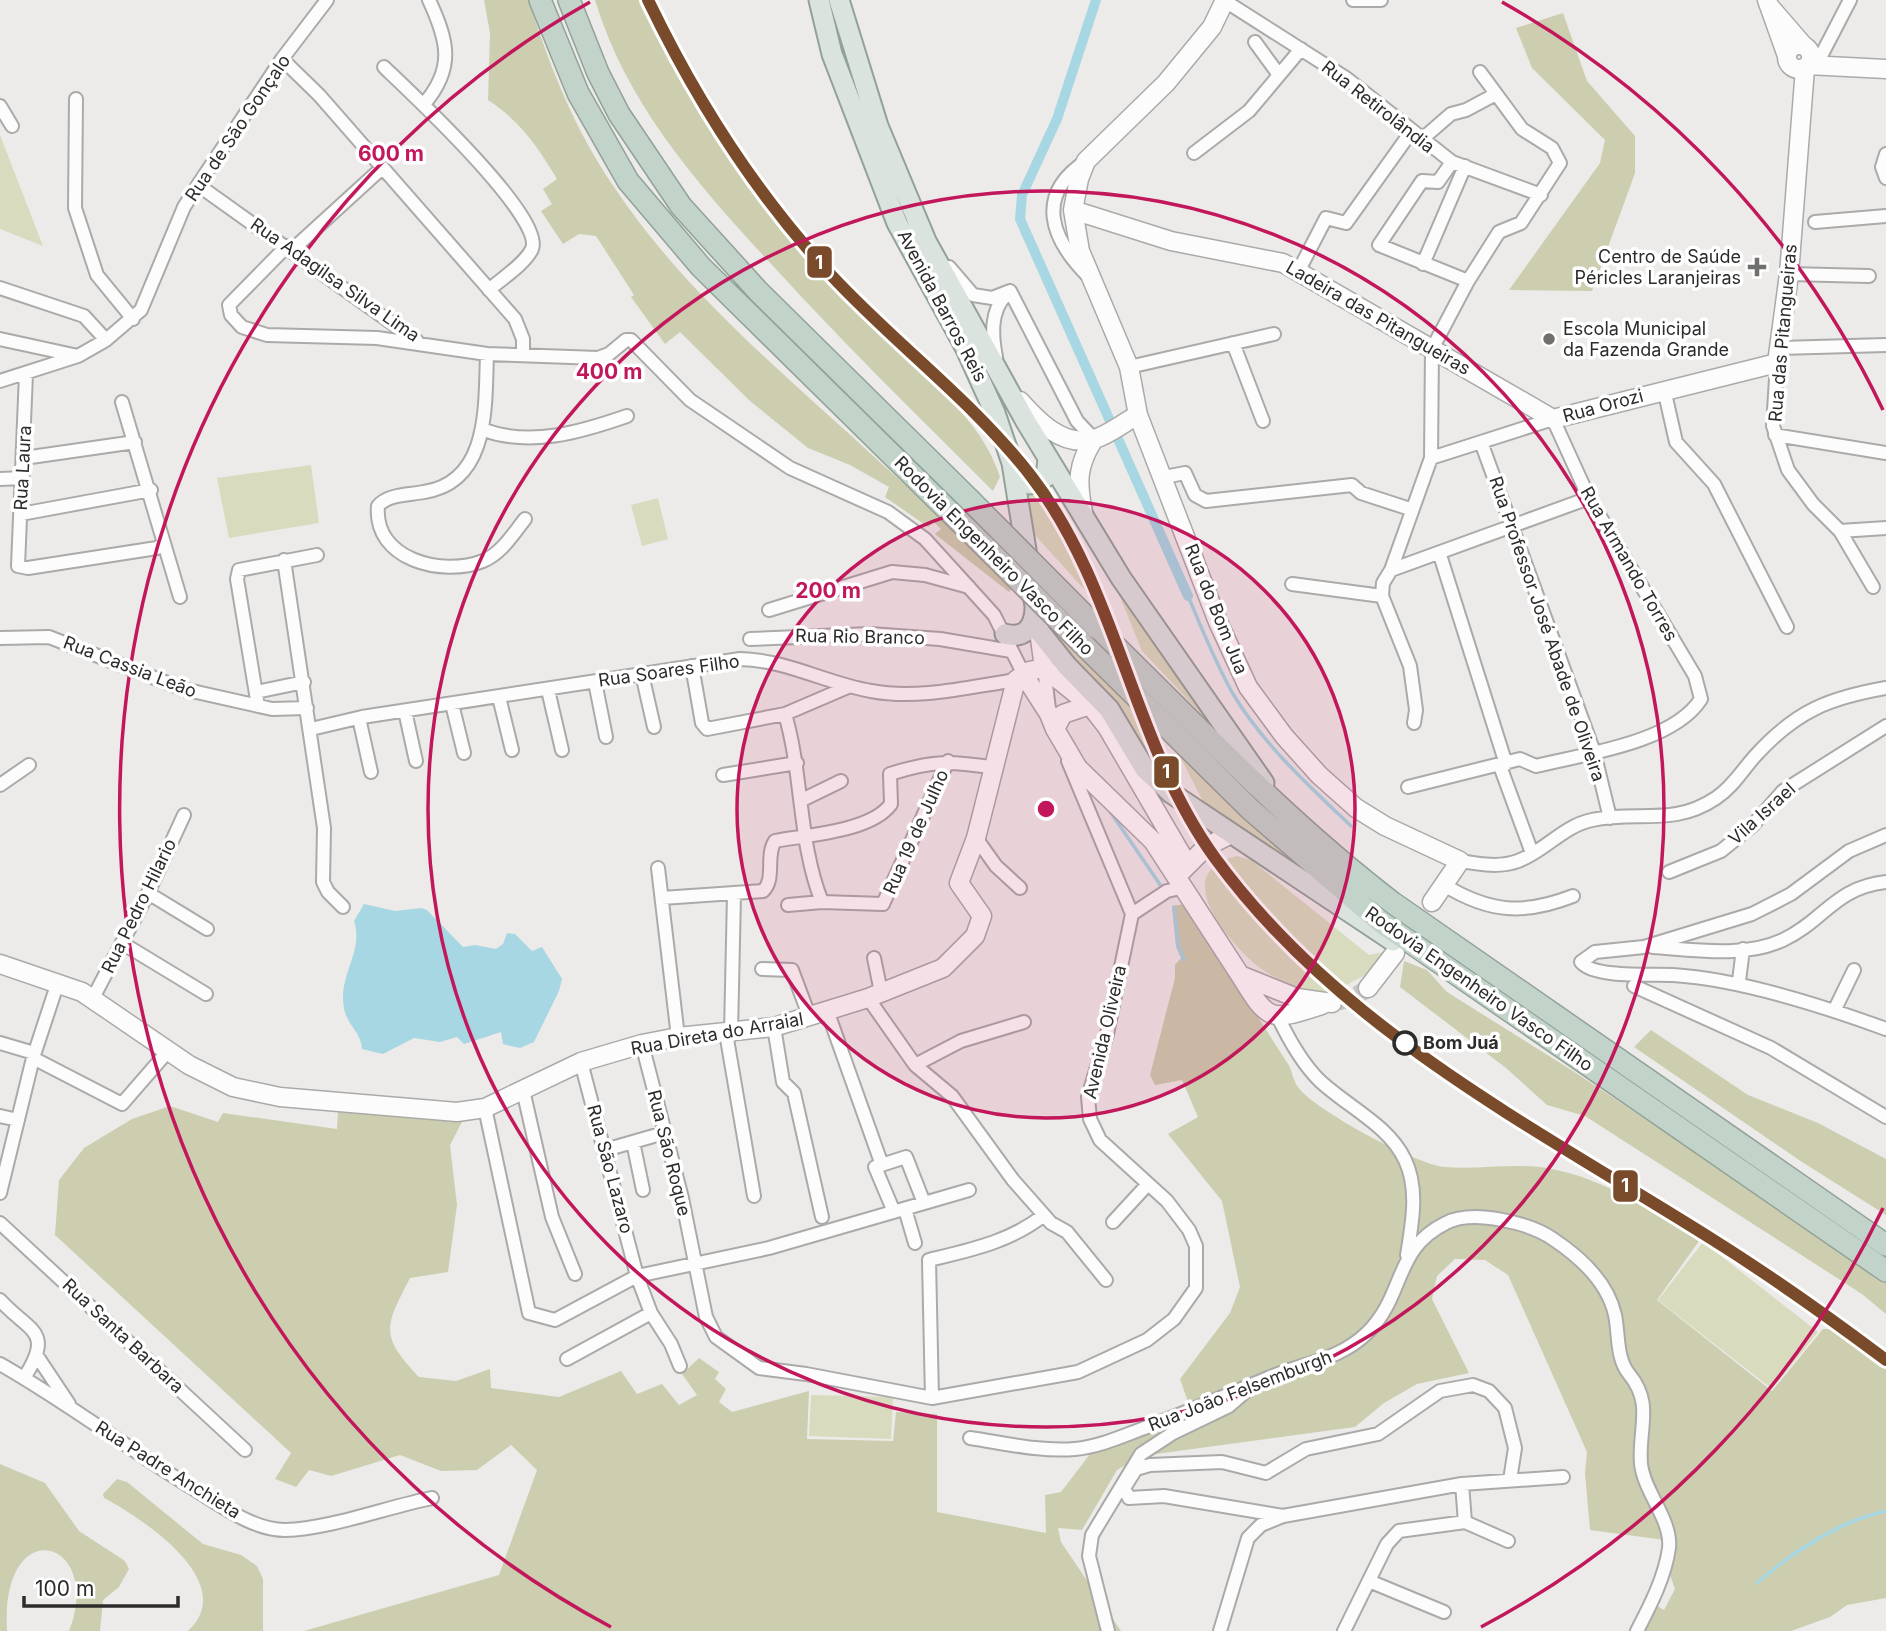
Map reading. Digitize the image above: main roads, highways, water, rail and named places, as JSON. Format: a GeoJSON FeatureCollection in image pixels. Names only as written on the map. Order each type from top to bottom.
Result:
{"type":"FeatureCollection","features":[{"type":"Feature","properties":{"kind":"highway","name":"Rodovia Engenheiro Vasco Filho"},"geometry":{"type":"LineString","coordinates":[[540,0],[578,93],[628,181],[711,277],[1251,810],[1381,922],[1464,982],[1886,1271]]}},
{"type":"Feature","properties":{"kind":"highway","name":"Rodovia Engenheiro Vasco Filho"},"geometry":{"type":"LineString","coordinates":[[569,0],[597,73],[619,114],[645,157],[681,206],[758,291],[1285,813],[1343,865],[1393,903],[1886,1245]]}},
{"type":"Feature","properties":{"kind":"main road","name":"Avenida Barros Reis"},"geometry":{"type":"LineString","coordinates":[[818,0],[832,54],[897,223],[984,385],[1012,463],[1039,631],[1067,666],[1109,709],[1145,769],[1171,793],[1379,933],[1464,982]]}},
{"type":"Feature","properties":{"kind":"main road","name":"Avenida Barros Reis"},"geometry":{"type":"LineString","coordinates":[[839,0],[878,125],[926,241],[1048,459],[1121,578],[1285,813]]}},
{"type":"Feature","properties":{"kind":"main road"},"geometry":{"type":"LineString","coordinates":[[1012,463],[1021,478],[1030,484],[1046,477],[1048,459]]}},
{"type":"Feature","properties":{"kind":"main road"},"geometry":{"type":"LineString","coordinates":[[1008,643],[1029,629],[1035,621],[1035,608]]}},
{"type":"Feature","properties":{"kind":"water"},"geometry":{"type":"Polygon","coordinates":[[[364,904],[395,911],[421,908],[427,910],[463,947],[475,945],[496,949],[503,944],[507,933],[515,934],[532,951],[542,947],[562,979],[559,991],[534,1042],[520,1048],[503,1044],[501,1032],[464,1044],[457,1037],[440,1042],[414,1038],[383,1054],[362,1049],[359,1036],[346,1015],[343,998],[356,941],[354,921],[364,904]]]}},
{"type":"Feature","properties":{"kind":"waterway"},"geometry":{"type":"LineString","coordinates":[[1096,0],[1057,119],[1022,195],[1020,219],[1188,596]]}},
{"type":"Feature","properties":{"kind":"waterway"},"geometry":{"type":"LineString","coordinates":[[1188,596],[1220,670],[1245,712],[1288,764],[1351,826]]}},
{"type":"Feature","properties":{"kind":"waterway"},"geometry":{"type":"LineString","coordinates":[[1107,807],[1161,886]]}},
{"type":"Feature","properties":{"kind":"waterway"},"geometry":{"type":"LineString","coordinates":[[1174,907],[1178,945],[1184,960]]}},
{"type":"Feature","properties":{"kind":"waterway"},"geometry":{"type":"LineString","coordinates":[[1757,1583],[1817,1539],[1851,1522],[1886,1511]]}},
{"type":"Feature","properties":{"kind":"tunnel"},"geometry":{"type":"LineString","coordinates":[[1332,1003],[1353,998],[1368,988]]}},
{"type":"Feature","properties":{"kind":"place","name":"Centro de Saúde Péricles Laranjeiras"},"geometry":{"type":"Point","coordinates":[1757,267]}},
{"type":"Feature","properties":{"kind":"place","name":"Escola Municipal da Fazenda Grande"},"geometry":{"type":"Point","coordinates":[1549,339]}},
{"type":"Feature","properties":{"kind":"place","name":"Bom Juá"},"geometry":{"type":"Point","coordinates":[1405,1043]}}]}
